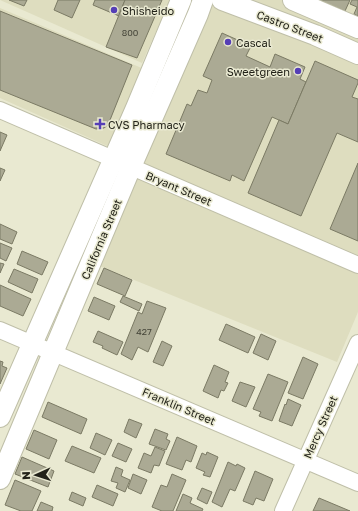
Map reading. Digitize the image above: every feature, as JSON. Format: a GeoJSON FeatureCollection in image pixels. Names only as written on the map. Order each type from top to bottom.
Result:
{"type":"FeatureCollection","features":[{"type":"Feature","properties":{"kind":"main road","name":"California Street"},"geometry":{"type":"LineString","coordinates":[[0,417],[150,75],[181,0]]}},
{"type":"Feature","properties":{"kind":"main road","name":"California Street"},"geometry":{"type":"LineString","coordinates":[[0,479],[131,167],[195,21],[202,0]]}},
{"type":"Feature","properties":{"kind":"main road","name":"Castro Street"},"geometry":{"type":"LineString","coordinates":[[222,0],[315,35],[358,54]]}},
{"type":"Feature","properties":{"kind":"main road"},"geometry":{"type":"LineString","coordinates":[[293,0],[358,28]]}},
{"type":"Feature","properties":{"kind":"street","name":"Bryant Street"},"geometry":{"type":"LineString","coordinates":[[0,110],[358,265]]}},
{"type":"Feature","properties":{"kind":"street","name":"Franklin Street"},"geometry":{"type":"LineString","coordinates":[[0,330],[358,483]]}},
{"type":"Feature","properties":{"kind":"street","name":"Mercy Street"},"geometry":{"type":"LineString","coordinates":[[283,511],[358,344]]}},
{"type":"Feature","properties":{"kind":"shaded area"},"geometry":{"type":"Polygon","coordinates":[[[0,0],[170,0],[142,63],[0,0]]]}},
{"type":"Feature","properties":{"kind":"shaded area"},"geometry":{"type":"Polygon","coordinates":[[[212,0],[358,0],[358,312],[337,362],[97,265],[143,162],[0,98],[0,8],[177,83],[212,0]]]}},
{"type":"Feature","properties":{"kind":"building"},"geometry":{"type":"Polygon","coordinates":[[[9,0],[27,0],[24,6],[9,0]]]}},
{"type":"Feature","properties":{"kind":"building"},"geometry":{"type":"Polygon","coordinates":[[[58,0],[80,0],[72,18],[54,10],[58,0]]]}},
{"type":"Feature","properties":{"kind":"building","name":"Shisheido"},"geometry":{"type":"Polygon","coordinates":[[[95,0],[125,0],[119,16],[93,5],[95,0]]]}},
{"type":"Feature","properties":{"kind":"building"},"geometry":{"type":"Polygon","coordinates":[[[125,0],[162,0],[137,58],[106,47],[125,0]]]}},
{"type":"Feature","properties":{"kind":"building"},"geometry":{"type":"Polygon","coordinates":[[[318,0],[350,0],[345,11],[318,0]]]}},
{"type":"Feature","properties":{"kind":"building"},"geometry":{"type":"Polygon","coordinates":[[[352,0],[358,0],[358,16],[354,14],[357,7],[350,4],[352,0]]]}},
{"type":"Feature","properties":{"kind":"building"},"geometry":{"type":"Polygon","coordinates":[[[0,11],[132,65],[108,125],[104,128],[96,129],[0,90],[0,11]]]}},
{"type":"Feature","properties":{"kind":"building"},"geometry":{"type":"Polygon","coordinates":[[[222,33],[251,46],[246,56],[270,67],[275,54],[305,67],[300,79],[306,82],[288,124],[272,117],[244,181],[232,175],[230,181],[166,154],[187,104],[191,106],[198,90],[207,93],[212,80],[203,76],[222,33]]]}},
{"type":"Feature","properties":{"kind":"building"},"geometry":{"type":"Polygon","coordinates":[[[315,61],[358,80],[352,97],[358,99],[358,142],[337,133],[301,216],[248,193],[279,120],[288,124],[315,61]]]}},
{"type":"Feature","properties":{"kind":"building"},"geometry":{"type":"Polygon","coordinates":[[[0,132],[7,135],[0,151],[0,132]]]}},
{"type":"Feature","properties":{"kind":"building"},"geometry":{"type":"Polygon","coordinates":[[[358,163],[358,241],[330,229],[358,163]]]}},
{"type":"Feature","properties":{"kind":"building"},"geometry":{"type":"Polygon","coordinates":[[[0,168],[5,170],[0,181],[0,168]]]}},
{"type":"Feature","properties":{"kind":"building"},"geometry":{"type":"Polygon","coordinates":[[[0,224],[17,232],[12,244],[0,239],[0,224]]]}},
{"type":"Feature","properties":{"kind":"building"},"geometry":{"type":"Polygon","coordinates":[[[0,243],[12,248],[6,261],[0,258],[0,243]]]}},
{"type":"Feature","properties":{"kind":"building"},"geometry":{"type":"Polygon","coordinates":[[[22,251],[48,262],[42,275],[17,264],[22,251]]]}},
{"type":"Feature","properties":{"kind":"building"},"geometry":{"type":"Polygon","coordinates":[[[0,263],[4,264],[0,273],[0,263]]]}},
{"type":"Feature","properties":{"kind":"building"},"geometry":{"type":"Polygon","coordinates":[[[104,268],[132,280],[125,296],[97,284],[104,268]]]}},
{"type":"Feature","properties":{"kind":"building"},"geometry":{"type":"Polygon","coordinates":[[[14,269],[38,279],[32,293],[8,282],[14,269]]]}},
{"type":"Feature","properties":{"kind":"building"},"geometry":{"type":"Polygon","coordinates":[[[0,285],[31,299],[23,316],[0,306],[0,285]]]}},
{"type":"Feature","properties":{"kind":"building"},"geometry":{"type":"Polygon","coordinates":[[[123,296],[142,304],[139,311],[120,302],[123,296]]]}},
{"type":"Feature","properties":{"kind":"building"},"geometry":{"type":"Polygon","coordinates":[[[94,297],[115,306],[109,320],[88,311],[94,297]]]}},
{"type":"Feature","properties":{"kind":"building"},"geometry":{"type":"Polygon","coordinates":[[[147,301],[166,308],[148,352],[138,347],[132,360],[121,354],[138,312],[142,314],[147,301]]]}},
{"type":"Feature","properties":{"kind":"building"},"geometry":{"type":"Polygon","coordinates":[[[226,324],[255,337],[248,353],[219,340],[226,324]]]}},
{"type":"Feature","properties":{"kind":"building"},"geometry":{"type":"Polygon","coordinates":[[[98,331],[123,342],[117,355],[102,348],[103,346],[93,342],[98,331]]]}},
{"type":"Feature","properties":{"kind":"building"},"geometry":{"type":"Polygon","coordinates":[[[261,334],[276,341],[268,360],[253,353],[261,334]]]}},
{"type":"Feature","properties":{"kind":"building"},"geometry":{"type":"Polygon","coordinates":[[[162,341],[172,346],[163,366],[153,362],[162,341]]]}},
{"type":"Feature","properties":{"kind":"building"},"geometry":{"type":"Polygon","coordinates":[[[303,357],[318,364],[303,399],[288,393],[303,357]]]}},
{"type":"Feature","properties":{"kind":"building"},"geometry":{"type":"Polygon","coordinates":[[[0,361],[3,362],[2,366],[7,368],[0,384],[0,361]]]}},
{"type":"Feature","properties":{"kind":"building"},"geometry":{"type":"Polygon","coordinates":[[[214,365],[229,372],[225,382],[228,383],[224,391],[221,390],[218,398],[203,391],[214,365]]]}},
{"type":"Feature","properties":{"kind":"building"},"geometry":{"type":"Polygon","coordinates":[[[268,374],[288,382],[272,421],[259,416],[261,412],[253,409],[268,374]]]}},
{"type":"Feature","properties":{"kind":"building"},"geometry":{"type":"Polygon","coordinates":[[[240,382],[255,387],[246,407],[232,401],[240,382]]]}},
{"type":"Feature","properties":{"kind":"building"},"geometry":{"type":"Polygon","coordinates":[[[288,399],[301,405],[292,426],[279,421],[288,399]]]}},
{"type":"Feature","properties":{"kind":"building"},"geometry":{"type":"Polygon","coordinates":[[[48,402],[87,419],[81,434],[42,417],[48,402]]]}},
{"type":"Feature","properties":{"kind":"building"},"geometry":{"type":"Polygon","coordinates":[[[129,419],[142,424],[136,438],[124,432],[129,419]]]}},
{"type":"Feature","properties":{"kind":"building"},"geometry":{"type":"Polygon","coordinates":[[[155,429],[168,434],[166,439],[170,441],[166,450],[149,444],[155,429]]]}},
{"type":"Feature","properties":{"kind":"building"},"geometry":{"type":"Polygon","coordinates":[[[34,430],[57,440],[49,459],[26,449],[34,430]]]}},
{"type":"Feature","properties":{"kind":"building"},"geometry":{"type":"Polygon","coordinates":[[[96,433],[112,440],[105,455],[90,448],[96,433]]]}},
{"type":"Feature","properties":{"kind":"building"},"geometry":{"type":"Polygon","coordinates":[[[177,437],[197,446],[191,462],[186,460],[182,470],[166,464],[177,437]]]}},
{"type":"Feature","properties":{"kind":"building"},"geometry":{"type":"Polygon","coordinates":[[[118,443],[132,449],[126,462],[112,456],[118,443]]]}},
{"type":"Feature","properties":{"kind":"building"},"geometry":{"type":"Polygon","coordinates":[[[72,446],[101,458],[94,473],[65,461],[72,446]]]}},
{"type":"Feature","properties":{"kind":"building"},"geometry":{"type":"Polygon","coordinates":[[[155,447],[165,451],[159,466],[154,465],[151,473],[138,468],[144,453],[151,456],[155,447]]]}},
{"type":"Feature","properties":{"kind":"building"},"geometry":{"type":"Polygon","coordinates":[[[207,452],[218,457],[210,477],[203,475],[205,472],[196,468],[202,453],[206,455],[207,452]]]}},
{"type":"Feature","properties":{"kind":"building"},"geometry":{"type":"Polygon","coordinates":[[[22,457],[54,471],[48,487],[15,474],[22,457]]]}},
{"type":"Feature","properties":{"kind":"building"},"geometry":{"type":"Polygon","coordinates":[[[228,462],[245,468],[235,491],[230,489],[222,507],[212,502],[228,462]]]}},
{"type":"Feature","properties":{"kind":"building"},"geometry":{"type":"Polygon","coordinates":[[[116,467],[123,470],[121,476],[130,480],[125,492],[116,488],[118,483],[111,481],[116,467]]]}},
{"type":"Feature","properties":{"kind":"building"},"geometry":{"type":"Polygon","coordinates":[[[255,471],[273,479],[264,501],[256,498],[253,505],[243,501],[255,471]]]}},
{"type":"Feature","properties":{"kind":"building"},"geometry":{"type":"Polygon","coordinates":[[[133,474],[147,480],[141,494],[128,488],[133,474]]]}},
{"type":"Feature","properties":{"kind":"building"},"geometry":{"type":"Polygon","coordinates":[[[172,474],[186,480],[173,511],[162,511],[152,507],[161,485],[167,487],[172,474]]]}},
{"type":"Feature","properties":{"kind":"building"},"geometry":{"type":"Polygon","coordinates":[[[15,480],[41,491],[32,511],[21,511],[5,505],[15,480]]]}},
{"type":"Feature","properties":{"kind":"building"},"geometry":{"type":"Polygon","coordinates":[[[97,485],[118,494],[113,506],[92,497],[97,485]]]}},
{"type":"Feature","properties":{"kind":"building"},"geometry":{"type":"Polygon","coordinates":[[[202,488],[212,492],[207,504],[197,499],[202,488]]]}},
{"type":"Feature","properties":{"kind":"building"},"geometry":{"type":"Polygon","coordinates":[[[72,492],[86,498],[83,506],[69,500],[72,492]]]}},
{"type":"Feature","properties":{"kind":"building"},"geometry":{"type":"Polygon","coordinates":[[[183,494],[192,498],[190,503],[203,509],[202,511],[176,511],[183,494]]]}},
{"type":"Feature","properties":{"kind":"building"},"geometry":{"type":"Polygon","coordinates":[[[319,498],[350,511],[313,511],[319,498]]]}},
{"type":"Feature","properties":{"kind":"building"},"geometry":{"type":"Polygon","coordinates":[[[41,502],[53,507],[52,511],[37,511],[41,502]]]}},
{"type":"Feature","properties":{"kind":"place","name":"Shisheido"},"geometry":{"type":"Point","coordinates":[114,10]}},
{"type":"Feature","properties":{"kind":"place","name":"Cascal"},"geometry":{"type":"Point","coordinates":[228,42]}},
{"type":"Feature","properties":{"kind":"place","name":"Sweetgreen"},"geometry":{"type":"Point","coordinates":[298,71]}},
{"type":"Feature","properties":{"kind":"place","name":"CVS Pharmacy"},"geometry":{"type":"Point","coordinates":[100,124]}}]}
